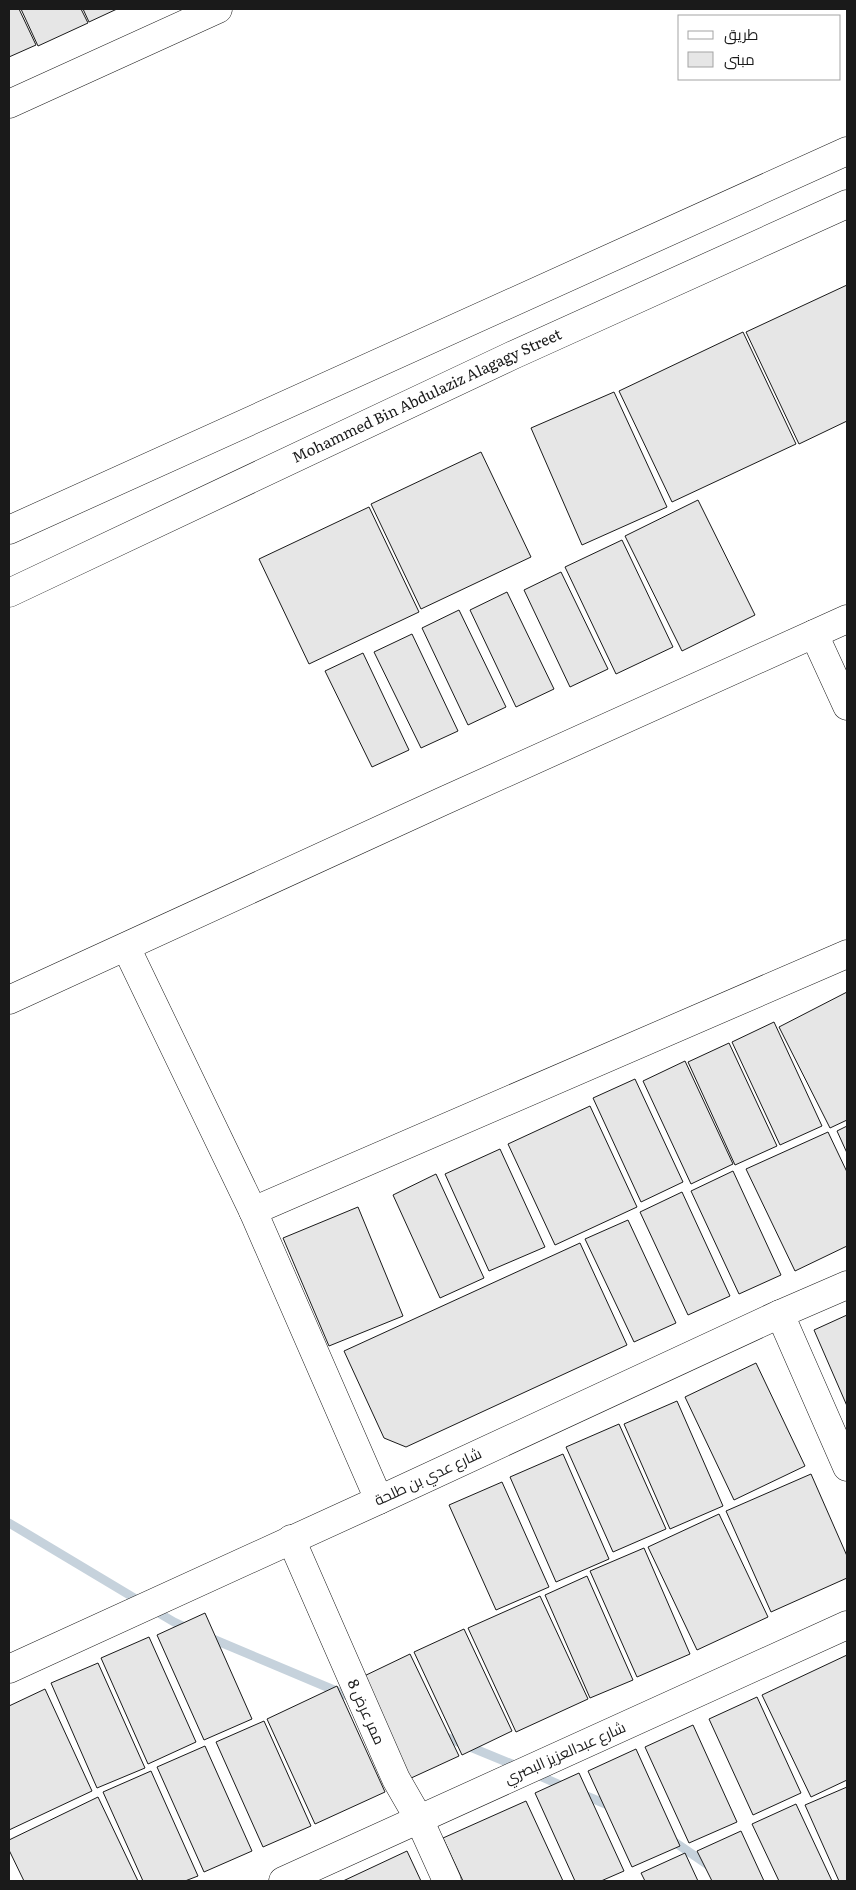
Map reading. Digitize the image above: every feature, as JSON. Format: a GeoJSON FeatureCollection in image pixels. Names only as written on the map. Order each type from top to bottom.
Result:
{"type":"FeatureCollection","features":[{"type":"Feature","properties":{"kind":"street"},"geometry":{"type":"LineString","coordinates":[[9,104],[218,9]]}},
{"type":"Feature","properties":{"kind":"street"},"geometry":{"type":"LineString","coordinates":[[9,530],[847,151]]}},
{"type":"Feature","properties":{"kind":"street","name":"Mohammed Bin Abdulaziz Alagagy Street"},"geometry":{"type":"LineString","coordinates":[[9,593],[511,356],[847,204]]}},
{"type":"Feature","properties":{"kind":"street"},"geometry":{"type":"LineString","coordinates":[[9,1000],[847,619]]}},
{"type":"Feature","properties":{"kind":"street"},"geometry":{"type":"LineString","coordinates":[[814,634],[847,706]]}},
{"type":"Feature","properties":{"kind":"street"},"geometry":{"type":"LineString","coordinates":[[126,947],[253,1211],[380,1500]]}},
{"type":"Feature","properties":{"kind":"street"},"geometry":{"type":"LineString","coordinates":[[253,1211],[847,954]]}},
{"type":"Feature","properties":{"kind":"street","name":"شارع عدي بن طلحة"},"geometry":{"type":"LineString","coordinates":[[9,1669],[380,1500],[780,1314],[847,1285]]}},
{"type":"Feature","properties":{"kind":"street"},"geometry":{"type":"LineString","coordinates":[[780,1314],[847,1467]]}},
{"type":"Feature","properties":{"kind":"street","name":"ممر عرض 8"},"geometry":{"type":"LineString","coordinates":[[292,1539],[396,1779],[419,1819],[447,1881]]}},
{"type":"Feature","properties":{"kind":"street","name":"شارع عبدالعزيز البصري"},"geometry":{"type":"LineString","coordinates":[[283,1881],[847,1625]]}},
{"type":"Feature","properties":{"kind":"building"},"geometry":{"type":"Polygon","coordinates":[[[9,9],[19,9],[36,45],[9,57],[9,9]]]}},
{"type":"Feature","properties":{"kind":"building"},"geometry":{"type":"Polygon","coordinates":[[[21,9],[81,9],[88,23],[38,46],[21,9]]]}},
{"type":"Feature","properties":{"kind":"building"},"geometry":{"type":"Polygon","coordinates":[[[83,9],[117,9],[89,22],[83,9]]]}},
{"type":"Feature","properties":{"kind":"building"},"geometry":{"type":"Polygon","coordinates":[[[847,285],[847,421],[799,444],[746,332],[847,285]]]}},
{"type":"Feature","properties":{"kind":"building"},"geometry":{"type":"Polygon","coordinates":[[[743,332],[796,444],[672,502],[619,391],[743,332]]]}},
{"type":"Feature","properties":{"kind":"building"},"geometry":{"type":"Polygon","coordinates":[[[614,392],[667,507],[582,545],[531,428],[614,392]]]}},
{"type":"Feature","properties":{"kind":"building"},"geometry":{"type":"Polygon","coordinates":[[[481,452],[531,557],[421,609],[371,504],[481,452]]]}},
{"type":"Feature","properties":{"kind":"building"},"geometry":{"type":"Polygon","coordinates":[[[698,500],[755,615],[682,651],[625,536],[698,500]]]}},
{"type":"Feature","properties":{"kind":"building"},"geometry":{"type":"Polygon","coordinates":[[[369,507],[419,612],[309,664],[259,559],[369,507]]]}},
{"type":"Feature","properties":{"kind":"building"},"geometry":{"type":"Polygon","coordinates":[[[622,540],[673,647],[616,674],[565,567],[622,540]]]}},
{"type":"Feature","properties":{"kind":"building"},"geometry":{"type":"Polygon","coordinates":[[[561,572],[608,669],[570,687],[524,590],[561,572]]]}},
{"type":"Feature","properties":{"kind":"building"},"geometry":{"type":"Polygon","coordinates":[[[507,592],[554,689],[516,707],[470,610],[507,592]]]}},
{"type":"Feature","properties":{"kind":"building"},"geometry":{"type":"Polygon","coordinates":[[[459,610],[506,707],[468,725],[422,628],[459,610]]]}},
{"type":"Feature","properties":{"kind":"building"},"geometry":{"type":"Polygon","coordinates":[[[412,634],[458,731],[421,748],[374,652],[412,634]]]}},
{"type":"Feature","properties":{"kind":"building"},"geometry":{"type":"Polygon","coordinates":[[[363,653],[409,750],[372,767],[325,671],[363,653]]]}},
{"type":"Feature","properties":{"kind":"building"},"geometry":{"type":"Polygon","coordinates":[[[847,992],[847,1120],[830,1128],[779,1027],[847,992]]]}},
{"type":"Feature","properties":{"kind":"building"},"geometry":{"type":"Polygon","coordinates":[[[774,1022],[822,1126],[780,1145],[732,1042],[774,1022]]]}},
{"type":"Feature","properties":{"kind":"building"},"geometry":{"type":"Polygon","coordinates":[[[729,1043],[777,1146],[735,1165],[688,1062],[729,1043]]]}},
{"type":"Feature","properties":{"kind":"building"},"geometry":{"type":"Polygon","coordinates":[[[685,1061],[733,1164],[691,1184],[643,1081],[685,1061]]]}},
{"type":"Feature","properties":{"kind":"building"},"geometry":{"type":"Polygon","coordinates":[[[635,1079],[683,1182],[641,1202],[593,1098],[635,1079]]]}},
{"type":"Feature","properties":{"kind":"building"},"geometry":{"type":"Polygon","coordinates":[[[590,1106],[637,1207],[555,1245],[508,1144],[590,1106]]]}},
{"type":"Feature","properties":{"kind":"building"},"geometry":{"type":"Polygon","coordinates":[[[847,1126],[847,1153],[837,1131],[847,1126]]]}},
{"type":"Feature","properties":{"kind":"building"},"geometry":{"type":"Polygon","coordinates":[[[828,1132],[847,1172],[847,1246],[795,1271],[746,1169],[828,1132]]]}},
{"type":"Feature","properties":{"kind":"building"},"geometry":{"type":"Polygon","coordinates":[[[500,1149],[545,1247],[489,1271],[445,1174],[500,1149]]]}},
{"type":"Feature","properties":{"kind":"building"},"geometry":{"type":"Polygon","coordinates":[[[733,1171],[781,1275],[739,1294],[691,1191],[733,1171]]]}},
{"type":"Feature","properties":{"kind":"building"},"geometry":{"type":"Polygon","coordinates":[[[436,1174],[484,1278],[440,1298],[393,1195],[436,1174]]]}},
{"type":"Feature","properties":{"kind":"building"},"geometry":{"type":"Polygon","coordinates":[[[682,1192],[730,1296],[688,1315],[640,1212],[682,1192]]]}},
{"type":"Feature","properties":{"kind":"building"},"geometry":{"type":"Polygon","coordinates":[[[358,1207],[403,1316],[329,1346],[283,1238],[358,1207]]]}},
{"type":"Feature","properties":{"kind":"building"},"geometry":{"type":"Polygon","coordinates":[[[628,1220],[676,1323],[634,1342],[585,1239],[628,1220]]]}},
{"type":"Feature","properties":{"kind":"building"},"geometry":{"type":"Polygon","coordinates":[[[580,1243],[627,1345],[406,1447],[384,1438],[344,1351],[580,1243]]]}},
{"type":"Feature","properties":{"kind":"building"},"geometry":{"type":"Polygon","coordinates":[[[847,1315],[847,1406],[814,1330],[847,1315]]]}},
{"type":"Feature","properties":{"kind":"building"},"geometry":{"type":"Polygon","coordinates":[[[756,1363],[805,1466],[734,1500],[685,1397],[756,1363]]]}},
{"type":"Feature","properties":{"kind":"building"},"geometry":{"type":"Polygon","coordinates":[[[677,1401],[723,1506],[670,1529],[624,1424],[677,1401]]]}},
{"type":"Feature","properties":{"kind":"building"},"geometry":{"type":"Polygon","coordinates":[[[619,1424],[666,1529],[613,1552],[566,1447],[619,1424]]]}},
{"type":"Feature","properties":{"kind":"building"},"geometry":{"type":"Polygon","coordinates":[[[563,1454],[609,1559],[556,1582],[510,1477],[563,1454]]]}},
{"type":"Feature","properties":{"kind":"building"},"geometry":{"type":"Polygon","coordinates":[[[811,1474],[847,1556],[847,1578],[771,1612],[726,1511],[811,1474]]]}},
{"type":"Feature","properties":{"kind":"building"},"geometry":{"type":"Polygon","coordinates":[[[502,1482],[549,1587],[496,1610],[449,1505],[502,1482]]]}},
{"type":"Feature","properties":{"kind":"building"},"geometry":{"type":"Polygon","coordinates":[[[719,1514],[768,1617],[697,1650],[648,1547],[719,1514]]]}},
{"type":"Feature","properties":{"kind":"building"},"geometry":{"type":"Polygon","coordinates":[[[644,1548],[690,1654],[637,1677],[590,1571],[644,1548]]]}},
{"type":"Feature","properties":{"kind":"building"},"geometry":{"type":"Polygon","coordinates":[[[587,1576],[633,1680],[590,1698],[545,1595],[587,1576]]]}},
{"type":"Feature","properties":{"kind":"building"},"geometry":{"type":"Polygon","coordinates":[[[540,1596],[588,1699],[516,1732],[468,1628],[540,1596]]]}},
{"type":"Feature","properties":{"kind":"building"},"geometry":{"type":"Polygon","coordinates":[[[205,1613],[252,1719],[204,1740],[157,1635],[205,1613]]]}},
{"type":"Feature","properties":{"kind":"building"},"geometry":{"type":"Polygon","coordinates":[[[464,1629],[512,1731],[462,1755],[414,1652],[464,1629]]]}},
{"type":"Feature","properties":{"kind":"building"},"geometry":{"type":"Polygon","coordinates":[[[149,1637],[196,1742],[148,1764],[101,1658],[149,1637]]]}},
{"type":"Feature","properties":{"kind":"building"},"geometry":{"type":"Polygon","coordinates":[[[410,1654],[459,1756],[409,1779],[360,1678],[410,1654]]]}},
{"type":"Feature","properties":{"kind":"building"},"geometry":{"type":"Polygon","coordinates":[[[847,1655],[847,1780],[811,1797],[762,1695],[847,1655]]]}},
{"type":"Feature","properties":{"kind":"building"},"geometry":{"type":"Polygon","coordinates":[[[98,1663],[145,1768],[97,1788],[51,1683],[98,1663]]]}},
{"type":"Feature","properties":{"kind":"building"},"geometry":{"type":"Polygon","coordinates":[[[337,1686],[385,1792],[315,1824],[267,1719],[337,1686]]]}},
{"type":"Feature","properties":{"kind":"building"},"geometry":{"type":"Polygon","coordinates":[[[45,1689],[92,1791],[9,1830],[9,1706],[45,1689]]]}},
{"type":"Feature","properties":{"kind":"building"},"geometry":{"type":"Polygon","coordinates":[[[757,1697],[801,1793],[753,1815],[709,1719],[757,1697]]]}},
{"type":"Feature","properties":{"kind":"building"},"geometry":{"type":"Polygon","coordinates":[[[264,1721],[311,1826],[263,1847],[216,1742],[264,1721]]]}},
{"type":"Feature","properties":{"kind":"building"},"geometry":{"type":"Polygon","coordinates":[[[693,1725],[737,1822],[689,1843],[645,1747],[693,1725]]]}},
{"type":"Feature","properties":{"kind":"building"},"geometry":{"type":"Polygon","coordinates":[[[205,1746],[252,1851],[204,1872],[157,1767],[205,1746]]]}},
{"type":"Feature","properties":{"kind":"building"},"geometry":{"type":"Polygon","coordinates":[[[636,1749],[680,1846],[632,1867],[588,1771],[636,1749]]]}},
{"type":"Feature","properties":{"kind":"building"},"geometry":{"type":"Polygon","coordinates":[[[151,1771],[198,1876],[185,1881],[143,1881],[103,1792],[151,1771]]]}},
{"type":"Feature","properties":{"kind":"building"},"geometry":{"type":"Polygon","coordinates":[[[579,1773],[624,1871],[601,1881],[575,1881],[535,1793],[579,1773]]]}},
{"type":"Feature","properties":{"kind":"building"},"geometry":{"type":"Polygon","coordinates":[[[847,1787],[847,1881],[839,1881],[805,1805],[847,1787]]]}},
{"type":"Feature","properties":{"kind":"building"},"geometry":{"type":"Polygon","coordinates":[[[98,1797],[138,1881],[24,1881],[9,1850],[9,1840],[98,1797]]]}},
{"type":"Feature","properties":{"kind":"building"},"geometry":{"type":"Polygon","coordinates":[[[526,1801],[563,1881],[463,1881],[443,1838],[526,1801]]]}},
{"type":"Feature","properties":{"kind":"building"},"geometry":{"type":"Polygon","coordinates":[[[796,1804],[832,1881],[779,1881],[752,1824],[796,1804]]]}},
{"type":"Feature","properties":{"kind":"building"},"geometry":{"type":"Polygon","coordinates":[[[741,1831],[764,1881],[712,1881],[697,1851],[741,1831]]]}},
{"type":"Feature","properties":{"kind":"building"},"geometry":{"type":"Polygon","coordinates":[[[407,1851],[421,1881],[343,1881],[407,1851]]]}},
{"type":"Feature","properties":{"kind":"building"},"geometry":{"type":"Polygon","coordinates":[[[685,1853],[698,1881],[645,1881],[641,1873],[685,1853]]]}},
{"type":"Feature","properties":{"kind":"waterway"},"geometry":{"type":"LineString","coordinates":[[9,1523],[141,1602]]}},
{"type":"Feature","properties":{"kind":"waterway"},"geometry":{"type":"LineString","coordinates":[[152,1609],[189,1629]]}},
{"type":"Feature","properties":{"kind":"waterway"},"geometry":{"type":"LineString","coordinates":[[208,1637],[353,1698]]}},
{"type":"Feature","properties":{"kind":"waterway"},"geometry":{"type":"LineString","coordinates":[[441,1735],[519,1767]]}},
{"type":"Feature","properties":{"kind":"waterway"},"geometry":{"type":"LineString","coordinates":[[533,1773],[567,1788]]}},
{"type":"Feature","properties":{"kind":"waterway"},"geometry":{"type":"LineString","coordinates":[[579,1793],[613,1807]]}},
{"type":"Feature","properties":{"kind":"waterway"},"geometry":{"type":"LineString","coordinates":[[670,1839],[711,1867]]}}]}
